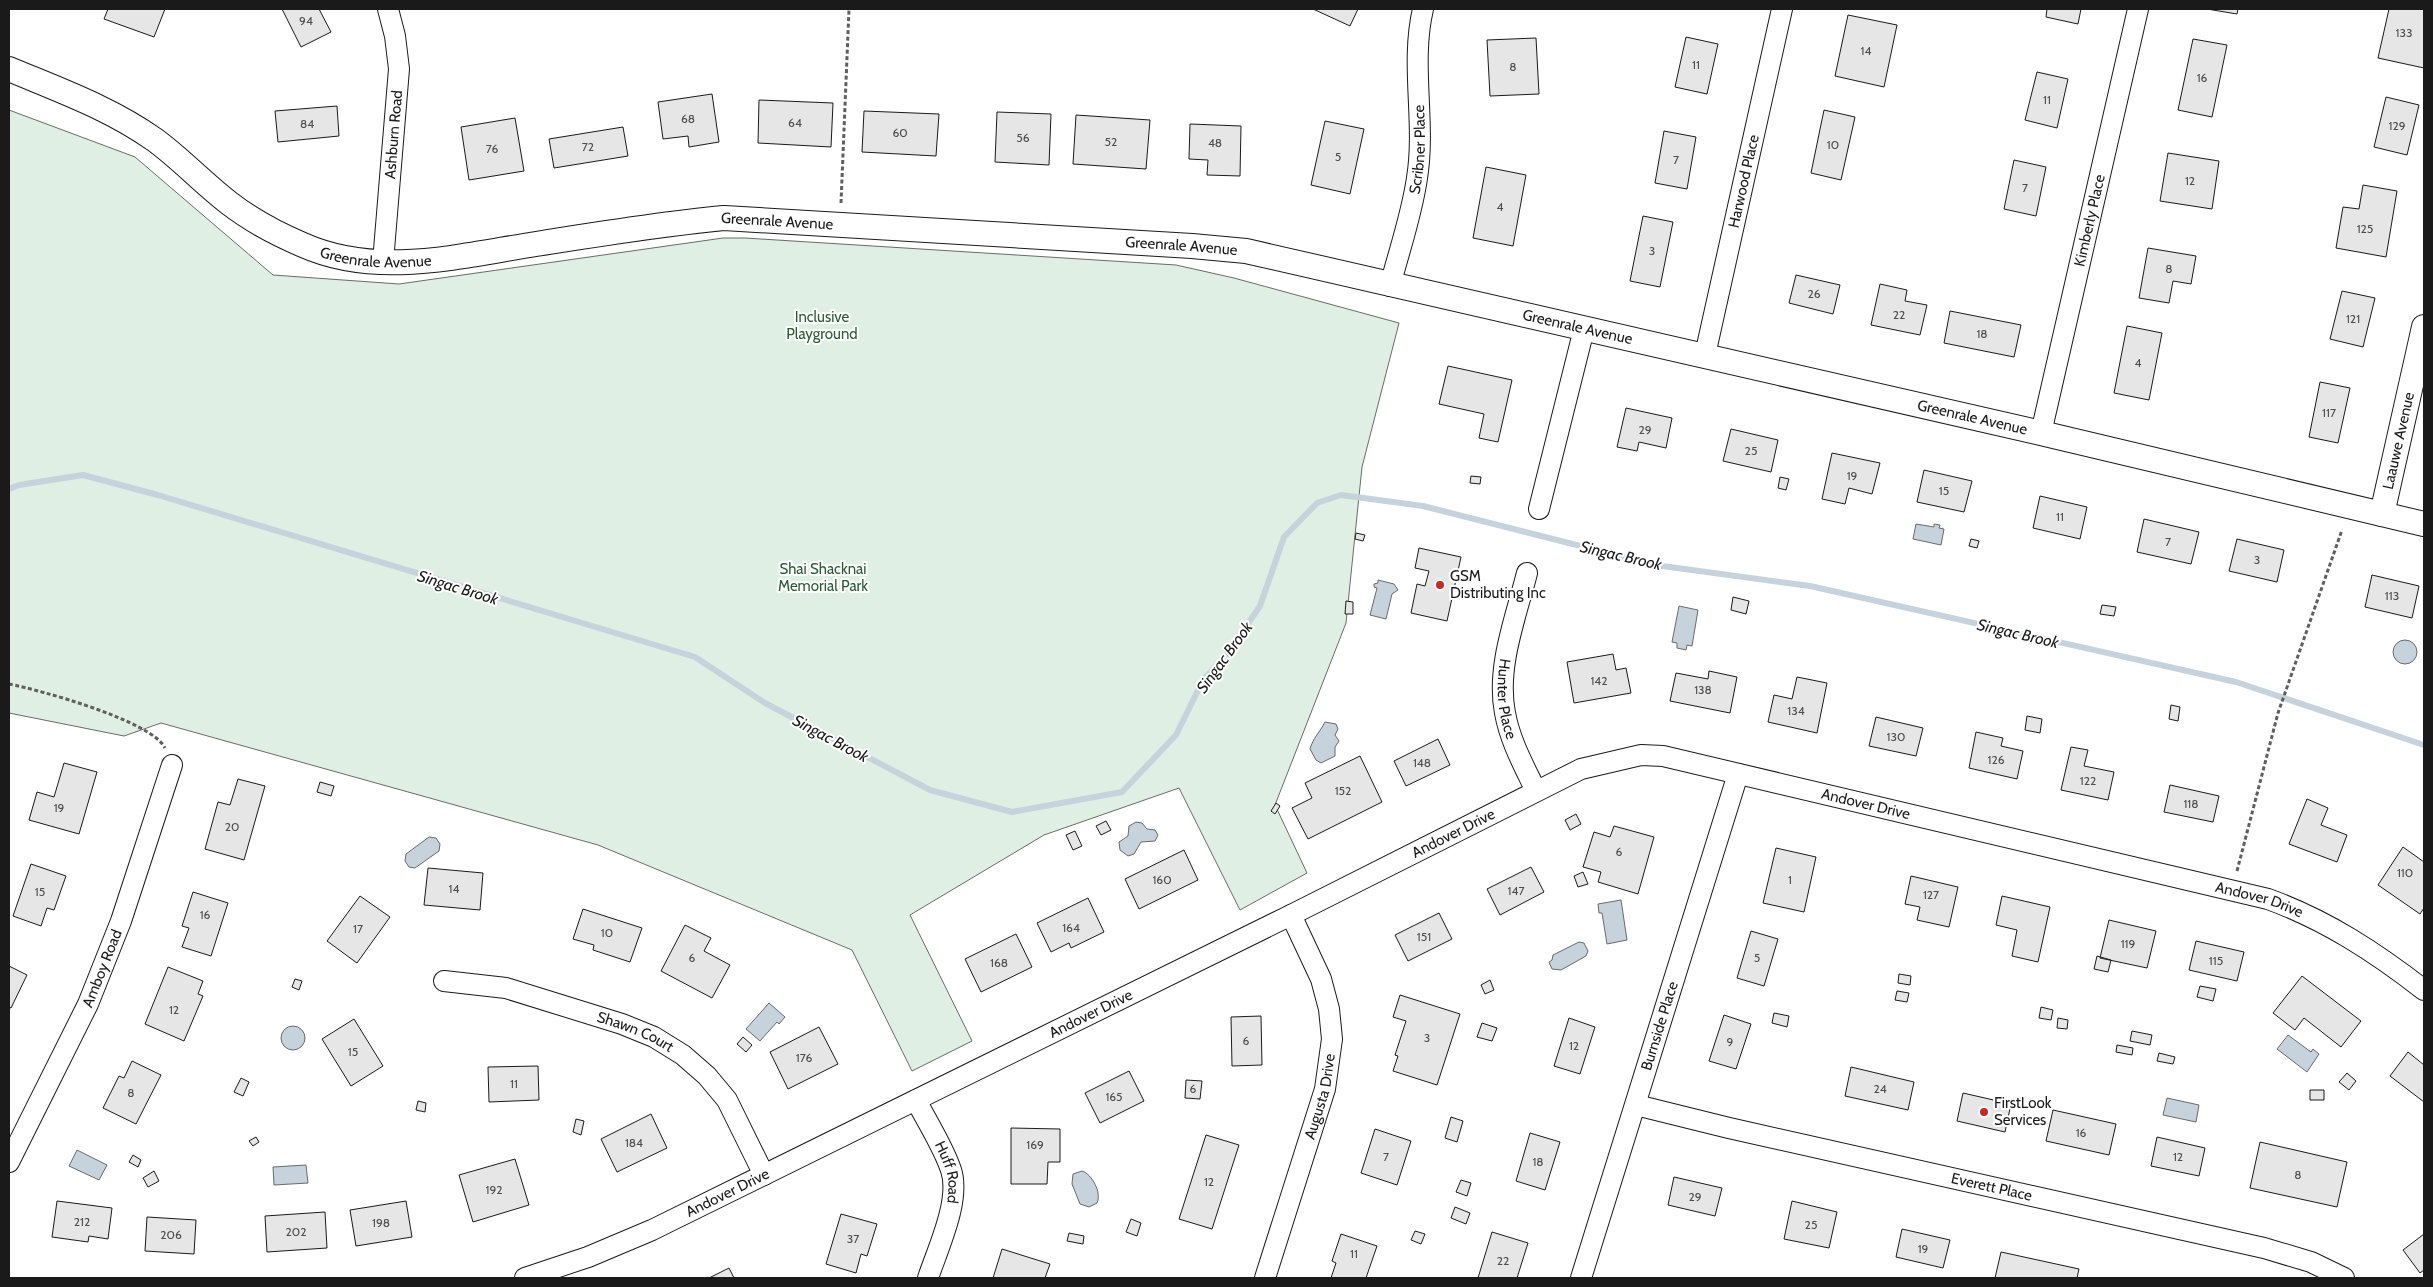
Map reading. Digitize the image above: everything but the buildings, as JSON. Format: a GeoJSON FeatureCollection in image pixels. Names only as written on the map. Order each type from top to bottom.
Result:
{"type":"FeatureCollection","features":[{"type":"Feature","properties":{"kind":"street","name":"Ashburn Road"},"geometry":{"type":"LineString","coordinates":[[383,262],[399,69],[395,36],[388,9]]}},
{"type":"Feature","properties":{"kind":"street","name":"Scribner Place"},"geometry":{"type":"LineString","coordinates":[[1390,286],[1418,178],[1417,58],[1423,9]]}},
{"type":"Feature","properties":{"kind":"street","name":"Harwood Place"},"geometry":{"type":"LineString","coordinates":[[1705,355],[1782,9]]}},
{"type":"Feature","properties":{"kind":"street","name":"Kimberly Place"},"geometry":{"type":"LineString","coordinates":[[2041,433],[2138,9]]}},
{"type":"Feature","properties":{"kind":"street","name":"Greenrale Avenue"},"geometry":{"type":"LineString","coordinates":[[9,70],[92,103],[123,119],[156,141],[230,204],[270,230],[305,246],[350,260],[383,262],[433,260],[672,223],[724,218],[1192,246],[1246,251],[1390,286],[1705,355],[2382,514]]}},
{"type":"Feature","properties":{"kind":"street","name":"Laauwe Avenue"},"geometry":{"type":"LineString","coordinates":[[2382,514],[2424,327]]}},
{"type":"Feature","properties":{"kind":"street"},"geometry":{"type":"LineString","coordinates":[[1539,509],[1584,329]]}},
{"type":"Feature","properties":{"kind":"street"},"geometry":{"type":"LineString","coordinates":[[2382,514],[2424,524]]}},
{"type":"Feature","properties":{"kind":"street","name":"Hunter Place"},"geometry":{"type":"LineString","coordinates":[[1527,573],[1504,666],[1503,694],[1505,713],[1513,741],[1536,792]]}},
{"type":"Feature","properties":{"kind":"street","name":"Andover Drive"},"geometry":{"type":"LineString","coordinates":[[525,1278],[588,1257],[644,1233],[1292,915],[1581,769],[1640,755],[1663,756],[2268,899],[2297,909],[2345,934],[2424,990]]}},
{"type":"Feature","properties":{"kind":"street","name":"Amboy Road"},"geometry":{"type":"LineString","coordinates":[[9,1162],[88,1004],[121,921],[172,765]]}},
{"type":"Feature","properties":{"kind":"street","name":"Burnside Place"},"geometry":{"type":"LineString","coordinates":[[1581,1278],[1738,774]]}},
{"type":"Feature","properties":{"kind":"street","name":"Augusta Drive"},"geometry":{"type":"LineString","coordinates":[[1265,1278],[1325,1089],[1332,1039],[1330,1009],[1321,979],[1292,915]]}},
{"type":"Feature","properties":{"kind":"street","name":"Shawn Court"},"geometry":{"type":"LineString","coordinates":[[444,980],[506,988],[622,1024],[654,1037],[682,1055],[707,1076],[727,1100],[764,1175]]}},
{"type":"Feature","properties":{"kind":"street","name":"Huff Road"},"geometry":{"type":"LineString","coordinates":[[916,1100],[951,1170],[954,1188],[951,1206],[928,1278]]}},
{"type":"Feature","properties":{"kind":"street","name":"Everett Place"},"geometry":{"type":"LineString","coordinates":[[1636,1105],[1729,1128],[2264,1248],[2311,1262],[2344,1278]]}},
{"type":"Feature","properties":{"kind":"path"},"geometry":{"type":"LineString","coordinates":[[840,224],[849,9]]}},
{"type":"Feature","properties":{"kind":"path"},"geometry":{"type":"LineString","coordinates":[[2236,874],[2278,713],[2342,530]]}},
{"type":"Feature","properties":{"kind":"path"},"geometry":{"type":"LineString","coordinates":[[9,684],[36,690],[139,725],[161,740],[172,765]]}},
{"type":"Feature","properties":{"kind":"green space","name":"Shai Shacknai Memorial Park"},"geometry":{"type":"Polygon","coordinates":[[[9,110],[135,157],[273,275],[399,284],[723,238],[745,238],[1176,265],[1234,278],[1399,323],[1362,467],[1346,623],[1275,805],[1307,873],[1240,910],[1179,788],[1044,835],[910,915],[972,1041],[912,1071],[852,950],[598,845],[161,723],[124,736],[9,713],[9,110]]]}},
{"type":"Feature","properties":{"kind":"shaded area"},"geometry":{"type":"Polygon","coordinates":[[[1916,524],[1934,527],[1934,524],[1940,525],[1939,528],[1944,529],[1941,545],[1913,539],[1916,524]]]}},
{"type":"Feature","properties":{"kind":"shaded area"},"geometry":{"type":"Polygon","coordinates":[[[1378,580],[1394,584],[1398,590],[1392,594],[1386,619],[1370,615],[1377,588],[1374,587],[1374,584],[1378,583],[1378,580]]]}},
{"type":"Feature","properties":{"kind":"shaded area"},"geometry":{"type":"Polygon","coordinates":[[[1679,606],[1698,610],[1692,646],[1687,645],[1686,650],[1677,648],[1677,643],[1672,642],[1679,606]]]}},
{"type":"Feature","properties":{"kind":"shaded area"},"geometry":{"type":"Polygon","coordinates":[[[2405,640],[2414,643],[2417,652],[2414,661],[2405,664],[2396,661],[2393,652],[2396,643],[2405,640]]]}},
{"type":"Feature","properties":{"kind":"shaded area"},"geometry":{"type":"Polygon","coordinates":[[[1325,722],[1336,724],[1338,729],[1335,735],[1339,741],[1335,747],[1335,756],[1321,763],[1316,760],[1310,749],[1325,722]]]}},
{"type":"Feature","properties":{"kind":"shaded area"},"geometry":{"type":"Polygon","coordinates":[[[1136,822],[1142,823],[1147,829],[1155,830],[1158,835],[1155,841],[1141,842],[1134,854],[1128,856],[1120,850],[1119,842],[1128,836],[1129,826],[1136,822]]]}},
{"type":"Feature","properties":{"kind":"shaded area"},"geometry":{"type":"Polygon","coordinates":[[[429,837],[436,838],[440,844],[439,851],[415,868],[409,867],[405,861],[406,854],[429,837]]]}},
{"type":"Feature","properties":{"kind":"shaded area"},"geometry":{"type":"Polygon","coordinates":[[[1621,900],[1627,940],[1607,944],[1602,913],[1599,913],[1598,904],[1621,900]]]}},
{"type":"Feature","properties":{"kind":"shaded area"},"geometry":{"type":"Polygon","coordinates":[[[1579,942],[1584,943],[1588,951],[1586,956],[1561,970],[1552,969],[1549,962],[1552,960],[1553,955],[1579,942]]]}},
{"type":"Feature","properties":{"kind":"shaded area"},"geometry":{"type":"Polygon","coordinates":[[[769,1003],[785,1017],[779,1024],[777,1022],[760,1041],[746,1029],[769,1003]]]}},
{"type":"Feature","properties":{"kind":"shaded area"},"geometry":{"type":"Polygon","coordinates":[[[293,1026],[302,1029],[305,1038],[302,1047],[293,1050],[284,1047],[281,1038],[284,1029],[293,1026]]]}},
{"type":"Feature","properties":{"kind":"shaded area"},"geometry":{"type":"Polygon","coordinates":[[[2288,1035],[2311,1052],[2313,1049],[2319,1054],[2307,1072],[2277,1049],[2288,1035]]]}},
{"type":"Feature","properties":{"kind":"shaded area"},"geometry":{"type":"Polygon","coordinates":[[[2167,1098],[2199,1105],[2196,1122],[2163,1115],[2167,1098]]]}},
{"type":"Feature","properties":{"kind":"shaded area"},"geometry":{"type":"Polygon","coordinates":[[[77,1150],[107,1165],[99,1180],[69,1166],[77,1150]]]}},
{"type":"Feature","properties":{"kind":"shaded area"},"geometry":{"type":"Polygon","coordinates":[[[306,1165],[308,1183],[274,1185],[273,1167],[306,1165]]]}},
{"type":"Feature","properties":{"kind":"shaded area"},"geometry":{"type":"Polygon","coordinates":[[[1082,1171],[1095,1184],[1098,1194],[1097,1203],[1089,1207],[1080,1204],[1072,1184],[1073,1174],[1082,1171]]]}},
{"type":"Feature","properties":{"kind":"waterway","name":"Singac Brook"},"geometry":{"type":"LineString","coordinates":[[9,489],[19,485],[83,475],[158,495],[695,657],[765,703],[930,790],[1012,812],[1122,792],[1176,735],[1203,680],[1227,654],[1260,606],[1284,537],[1317,503],[1341,495],[1423,506],[1655,565],[1810,586],[2236,682],[2424,745]]}},
{"type":"Feature","properties":{"kind":"place","name":"GSM Distributing Inc"},"geometry":{"type":"Point","coordinates":[1440,585]}},
{"type":"Feature","properties":{"kind":"place","name":"FirstLook Services"},"geometry":{"type":"Point","coordinates":[1984,1112]}},
{"type":"Feature","properties":{"kind":"park label","name":"Inclusive Playground"},"geometry":{"type":"Point","coordinates":[822,326]}}]}
